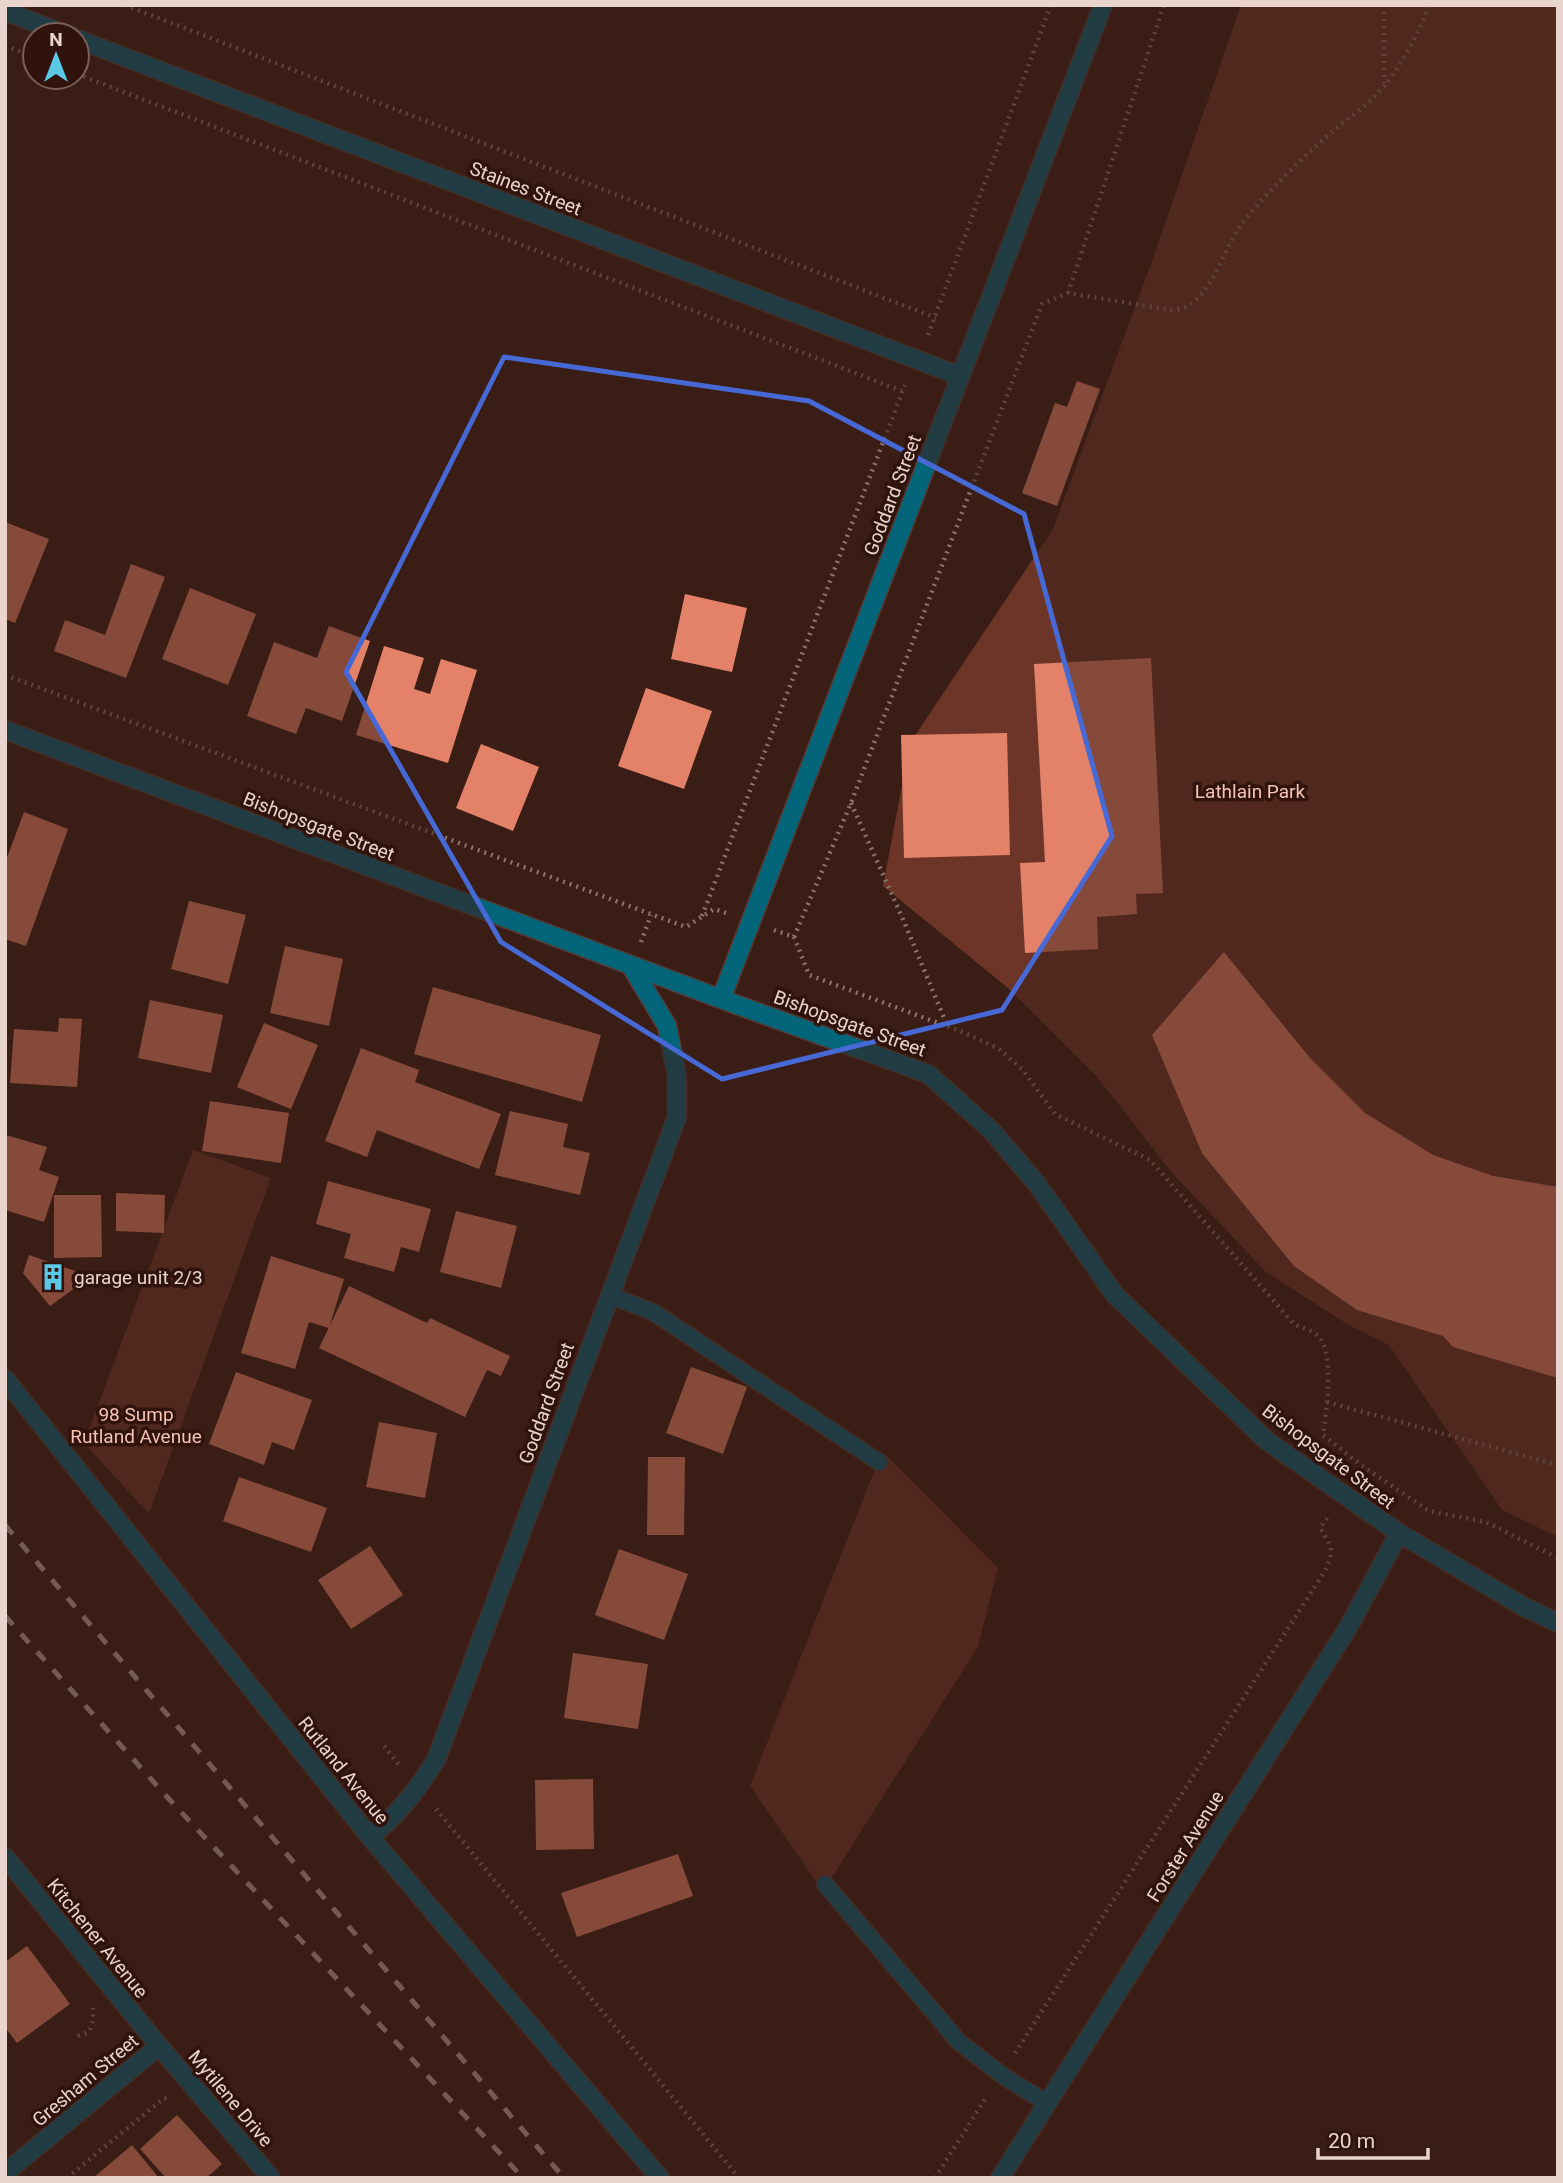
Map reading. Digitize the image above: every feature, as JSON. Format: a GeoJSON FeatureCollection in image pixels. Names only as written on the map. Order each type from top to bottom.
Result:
{"type":"FeatureCollection","features":[{"type":"Feature","properties":{"kind":"street","name":"Goddard Street"},"geometry":{"type":"LineString","coordinates":[[721,999],[1103,5]]}},
{"type":"Feature","properties":{"kind":"street"},"geometry":{"type":"LineString","coordinates":[[5,11],[31,21]]}},
{"type":"Feature","properties":{"kind":"street","name":"Staines Street"},"geometry":{"type":"LineString","coordinates":[[91,44],[960,376]]}},
{"type":"Feature","properties":{"kind":"street","name":"Bishopsgate Street"},"geometry":{"type":"LineString","coordinates":[[5,730],[631,966],[928,1074],[990,1130],[1037,1184],[1115,1295],[1267,1441],[1399,1533],[1524,1607],[1558,1623]]}},
{"type":"Feature","properties":{"kind":"street","name":"Goddard Street"},"geometry":{"type":"LineString","coordinates":[[370,1837],[386,1825],[414,1795],[436,1760],[677,1117],[677,1076],[667,1026],[631,966]]}},
{"type":"Feature","properties":{"kind":"street","name":"Rutland Avenue"},"geometry":{"type":"LineString","coordinates":[[5,1379],[370,1837],[660,2178]]}},
{"type":"Feature","properties":{"kind":"street","name":"Forster Avenue"},"geometry":{"type":"LineString","coordinates":[[1000,2178],[1349,1626],[1399,1533]]}},
{"type":"Feature","properties":{"kind":"street","name":"Kitchener Avenue"},"geometry":{"type":"LineString","coordinates":[[5,1857],[159,2046]]}},
{"type":"Feature","properties":{"kind":"street","name":"Gresham Street"},"geometry":{"type":"LineString","coordinates":[[5,2173],[159,2046]]}},
{"type":"Feature","properties":{"kind":"street","name":"Mytilene Drive"},"geometry":{"type":"LineString","coordinates":[[159,2046],[270,2177]]}},
{"type":"Feature","properties":{"kind":"lane"},"geometry":{"type":"LineString","coordinates":[[609,1295],[653,1312],[879,1462]]}},
{"type":"Feature","properties":{"kind":"lane"},"geometry":{"type":"LineString","coordinates":[[825,1884],[959,2042],[1047,2104]]}},
{"type":"Feature","properties":{"kind":"path"},"geometry":{"type":"LineString","coordinates":[[125,5],[936,318]]}},
{"type":"Feature","properties":{"kind":"path"},"geometry":{"type":"LineString","coordinates":[[701,917],[902,391],[936,318],[1051,5]]}},
{"type":"Feature","properties":{"kind":"path"},"geometry":{"type":"LineString","coordinates":[[1068,293],[1164,5]]}},
{"type":"Feature","properties":{"kind":"path"},"geometry":{"type":"LineString","coordinates":[[1384,5],[1384,84]]}},
{"type":"Feature","properties":{"kind":"path"},"geometry":{"type":"LineString","coordinates":[[1429,5],[1398,66],[1375,96],[1330,133],[1278,182],[1242,223],[1197,300],[1182,310],[1068,293],[1042,304],[851,803],[794,937],[809,975],[948,1026],[999,1049],[1022,1069],[1055,1114],[1150,1160],[1294,1324],[1318,1335],[1327,1351],[1327,1402],[1323,1435],[1361,1465],[1429,1511],[1486,1522],[1558,1558]]}},
{"type":"Feature","properties":{"kind":"path"},"geometry":{"type":"LineString","coordinates":[[91,79],[902,391]]}},
{"type":"Feature","properties":{"kind":"path"},"geometry":{"type":"LineString","coordinates":[[5,675],[686,927],[714,909],[794,937]]}},
{"type":"Feature","properties":{"kind":"path"},"geometry":{"type":"LineString","coordinates":[[851,803],[948,1026]]}},
{"type":"Feature","properties":{"kind":"path"},"geometry":{"type":"LineString","coordinates":[[1327,1402],[1558,1465]]}},
{"type":"Feature","properties":{"kind":"path"},"geometry":{"type":"LineString","coordinates":[[934,2178],[1323,1574],[1331,1560],[1331,1545],[1321,1528],[1361,1465]]}},
{"type":"Feature","properties":{"kind":"path"},"geometry":{"type":"LineString","coordinates":[[459,1838],[739,2178]]}},
{"type":"Feature","properties":{"kind":"path"},"geometry":{"type":"LineString","coordinates":[[67,2178],[164,2098],[172,2098]]}},
{"type":"Feature","properties":{"kind":"highlighted area"},"geometry":{"type":"Polygon","coordinates":[[[504,357],[809,401],[1024,514],[1112,836],[1002,1010],[722,1079],[501,942],[346,672],[504,357]]]}},
{"type":"Feature","properties":{"kind":"green space","name":"Lathlain Park"},"geometry":{"type":"Polygon","coordinates":[[[1241,5],[1558,5],[1558,1537],[1502,1510],[1389,1345],[1347,1324],[1266,1272],[1173,1174],[1098,1078],[1008,988],[883,886],[910,743],[1053,529],[1152,261],[1241,5]]]}},
{"type":"Feature","properties":{"kind":"green space","name":"98 Sump Rutland Avenue"},"geometry":{"type":"Polygon","coordinates":[[[193,1150],[271,1178],[149,1514],[84,1443],[193,1150]]]}},
{"type":"Feature","properties":{"kind":"green space"},"geometry":{"type":"Polygon","coordinates":[[[885,1454],[998,1568],[978,1647],[830,1880],[820,1887],[750,1786],[875,1469],[885,1454]]]}},
{"type":"Feature","properties":{"kind":"building"},"geometry":{"type":"Polygon","coordinates":[[[1077,381],[1100,389],[1057,506],[1022,493],[1055,403],[1067,407],[1077,381]]]}},
{"type":"Feature","properties":{"kind":"building"},"geometry":{"type":"Polygon","coordinates":[[[5,522],[49,539],[15,623],[5,619],[5,522]]]}},
{"type":"Feature","properties":{"kind":"building"},"geometry":{"type":"Polygon","coordinates":[[[131,564],[165,577],[126,678],[54,651],[65,620],[105,635],[131,564]]]}},
{"type":"Feature","properties":{"kind":"building"},"geometry":{"type":"Polygon","coordinates":[[[190,588],[256,614],[228,685],[162,659],[190,588]]]}},
{"type":"Feature","properties":{"kind":"building"},"geometry":{"type":"Polygon","coordinates":[[[685,594],[747,608],[732,672],[671,659],[685,594]]]}},
{"type":"Feature","properties":{"kind":"building"},"geometry":{"type":"Polygon","coordinates":[[[329,626],[370,641],[342,721],[306,708],[296,734],[247,716],[274,642],[317,658],[329,626]]]}},
{"type":"Feature","properties":{"kind":"building"},"geometry":{"type":"Polygon","coordinates":[[[384,646],[424,658],[414,689],[430,694],[441,659],[477,670],[448,763],[356,735],[384,646]]]}},
{"type":"Feature","properties":{"kind":"building"},"geometry":{"type":"Polygon","coordinates":[[[1151,658],[1163,893],[1136,894],[1137,914],[1097,917],[1098,949],[1025,953],[1020,863],[1045,862],[1034,664],[1151,658]]]}},
{"type":"Feature","properties":{"kind":"building"},"geometry":{"type":"Polygon","coordinates":[[[646,688],[712,711],[684,789],[618,766],[646,688]]]}},
{"type":"Feature","properties":{"kind":"building"},"geometry":{"type":"Polygon","coordinates":[[[1007,733],[1010,855],[904,858],[901,735],[1007,733]]]}},
{"type":"Feature","properties":{"kind":"building"},"geometry":{"type":"Polygon","coordinates":[[[481,744],[539,767],[513,831],[456,808],[481,744]]]}},
{"type":"Feature","properties":{"kind":"building"},"geometry":{"type":"Polygon","coordinates":[[[24,812],[68,829],[26,946],[5,939],[5,863],[24,812]]]}},
{"type":"Feature","properties":{"kind":"building"},"geometry":{"type":"Polygon","coordinates":[[[189,901],[246,915],[228,984],[171,969],[189,901]]]}},
{"type":"Feature","properties":{"kind":"building"},"geometry":{"type":"Polygon","coordinates":[[[285,946],[343,959],[329,1026],[270,1013],[285,946]]]}},
{"type":"Feature","properties":{"kind":"building"},"geometry":{"type":"Polygon","coordinates":[[[1224,952],[1310,1058],[1365,1113],[1433,1155],[1493,1176],[1558,1187],[1558,1378],[1453,1347],[1443,1336],[1357,1310],[1294,1266],[1202,1153],[1152,1035],[1224,952]]]}},
{"type":"Feature","properties":{"kind":"building"},"geometry":{"type":"Polygon","coordinates":[[[433,987],[601,1035],[582,1102],[414,1054],[433,987]]]}},
{"type":"Feature","properties":{"kind":"building"},"geometry":{"type":"Polygon","coordinates":[[[150,1000],[223,1015],[211,1073],[138,1058],[150,1000]]]}},
{"type":"Feature","properties":{"kind":"building"},"geometry":{"type":"Polygon","coordinates":[[[59,1018],[82,1019],[77,1087],[10,1083],[14,1029],[58,1032],[59,1018]]]}},
{"type":"Feature","properties":{"kind":"building"},"geometry":{"type":"Polygon","coordinates":[[[264,1023],[318,1045],[291,1109],[237,1087],[264,1023]]]}},
{"type":"Feature","properties":{"kind":"building"},"geometry":{"type":"Polygon","coordinates":[[[361,1048],[419,1070],[415,1082],[501,1114],[479,1169],[377,1130],[367,1157],[325,1141],[361,1048]]]}},
{"type":"Feature","properties":{"kind":"building"},"geometry":{"type":"Polygon","coordinates":[[[210,1101],[289,1113],[281,1163],[202,1151],[210,1101]]]}},
{"type":"Feature","properties":{"kind":"building"},"geometry":{"type":"Polygon","coordinates":[[[510,1111],[568,1124],[563,1147],[590,1153],[580,1195],[495,1175],[510,1111]]]}},
{"type":"Feature","properties":{"kind":"building"},"geometry":{"type":"Polygon","coordinates":[[[6,1135],[47,1147],[39,1170],[59,1177],[44,1222],[5,1210],[6,1135]]]}},
{"type":"Feature","properties":{"kind":"building"},"geometry":{"type":"Polygon","coordinates":[[[328,1181],[431,1209],[419,1252],[401,1247],[394,1272],[344,1258],[351,1234],[316,1224],[328,1181]]]}},
{"type":"Feature","properties":{"kind":"building"},"geometry":{"type":"Polygon","coordinates":[[[116,1193],[165,1195],[164,1233],[116,1231],[116,1193]]]}},
{"type":"Feature","properties":{"kind":"building"},"geometry":{"type":"Polygon","coordinates":[[[54,1195],[101,1195],[102,1257],[54,1258],[54,1195]]]}},
{"type":"Feature","properties":{"kind":"building"},"geometry":{"type":"Polygon","coordinates":[[[456,1211],[517,1226],[501,1288],[440,1272],[456,1211]]]}},
{"type":"Feature","properties":{"kind":"building","name":"garage unit 2/3"},"geometry":{"type":"Polygon","coordinates":[[[29,1255],[75,1271],[83,1282],[50,1306],[23,1273],[29,1255]]]}},
{"type":"Feature","properties":{"kind":"building"},"geometry":{"type":"Polygon","coordinates":[[[271,1256],[344,1279],[329,1328],[309,1322],[295,1369],[241,1353],[271,1256]]]}},
{"type":"Feature","properties":{"kind":"building"},"geometry":{"type":"Polygon","coordinates":[[[349,1286],[427,1323],[430,1318],[510,1356],[501,1376],[487,1370],[465,1417],[319,1348],[349,1286]]]}},
{"type":"Feature","properties":{"kind":"building"},"geometry":{"type":"Polygon","coordinates":[[[691,1367],[747,1387],[723,1454],[666,1433],[691,1367]]]}},
{"type":"Feature","properties":{"kind":"building"},"geometry":{"type":"Polygon","coordinates":[[[236,1372],[312,1400],[294,1450],[272,1442],[264,1465],[209,1444],[236,1372]]]}},
{"type":"Feature","properties":{"kind":"building"},"geometry":{"type":"Polygon","coordinates":[[[379,1422],[437,1433],[425,1498],[366,1487],[379,1422]]]}},
{"type":"Feature","properties":{"kind":"building"},"geometry":{"type":"Polygon","coordinates":[[[648,1457],[685,1457],[684,1535],[647,1535],[648,1457]]]}},
{"type":"Feature","properties":{"kind":"building"},"geometry":{"type":"Polygon","coordinates":[[[239,1477],[327,1508],[311,1552],[223,1521],[239,1477]]]}},
{"type":"Feature","properties":{"kind":"building"},"geometry":{"type":"Polygon","coordinates":[[[370,1546],[403,1595],[351,1629],[318,1580],[370,1546]]]}},
{"type":"Feature","properties":{"kind":"building"},"geometry":{"type":"Polygon","coordinates":[[[619,1549],[688,1574],[664,1640],[595,1615],[619,1549]]]}},
{"type":"Feature","properties":{"kind":"building"},"geometry":{"type":"Polygon","coordinates":[[[573,1653],[648,1664],[638,1729],[564,1718],[573,1653]]]}},
{"type":"Feature","properties":{"kind":"building"},"geometry":{"type":"Polygon","coordinates":[[[593,1779],[594,1849],[536,1850],[535,1780],[593,1779]]]}},
{"type":"Feature","properties":{"kind":"building"},"geometry":{"type":"Polygon","coordinates":[[[678,1854],[693,1896],[577,1937],[561,1893],[678,1854]]]}},
{"type":"Feature","properties":{"kind":"building"},"geometry":{"type":"Polygon","coordinates":[[[27,1946],[70,2004],[17,2043],[5,2027],[5,1962],[27,1946]]]}},
{"type":"Feature","properties":{"kind":"building"},"geometry":{"type":"Polygon","coordinates":[[[177,2115],[222,2164],[206,2178],[166,2178],[140,2149],[177,2115]]]}},
{"type":"Feature","properties":{"kind":"building"},"geometry":{"type":"Polygon","coordinates":[[[132,2145],[159,2178],[93,2178],[132,2145]]]}},
{"type":"Feature","properties":{"kind":"railway"},"geometry":{"type":"LineString","coordinates":[[5,1525],[564,2178]]}},
{"type":"Feature","properties":{"kind":"railway"},"geometry":{"type":"LineString","coordinates":[[5,1616],[168,1798],[523,2178]]}},
{"type":"Feature","properties":{"kind":"place","name":"garage unit 2/3"},"geometry":{"type":"Point","coordinates":[53,1277]}}]}
